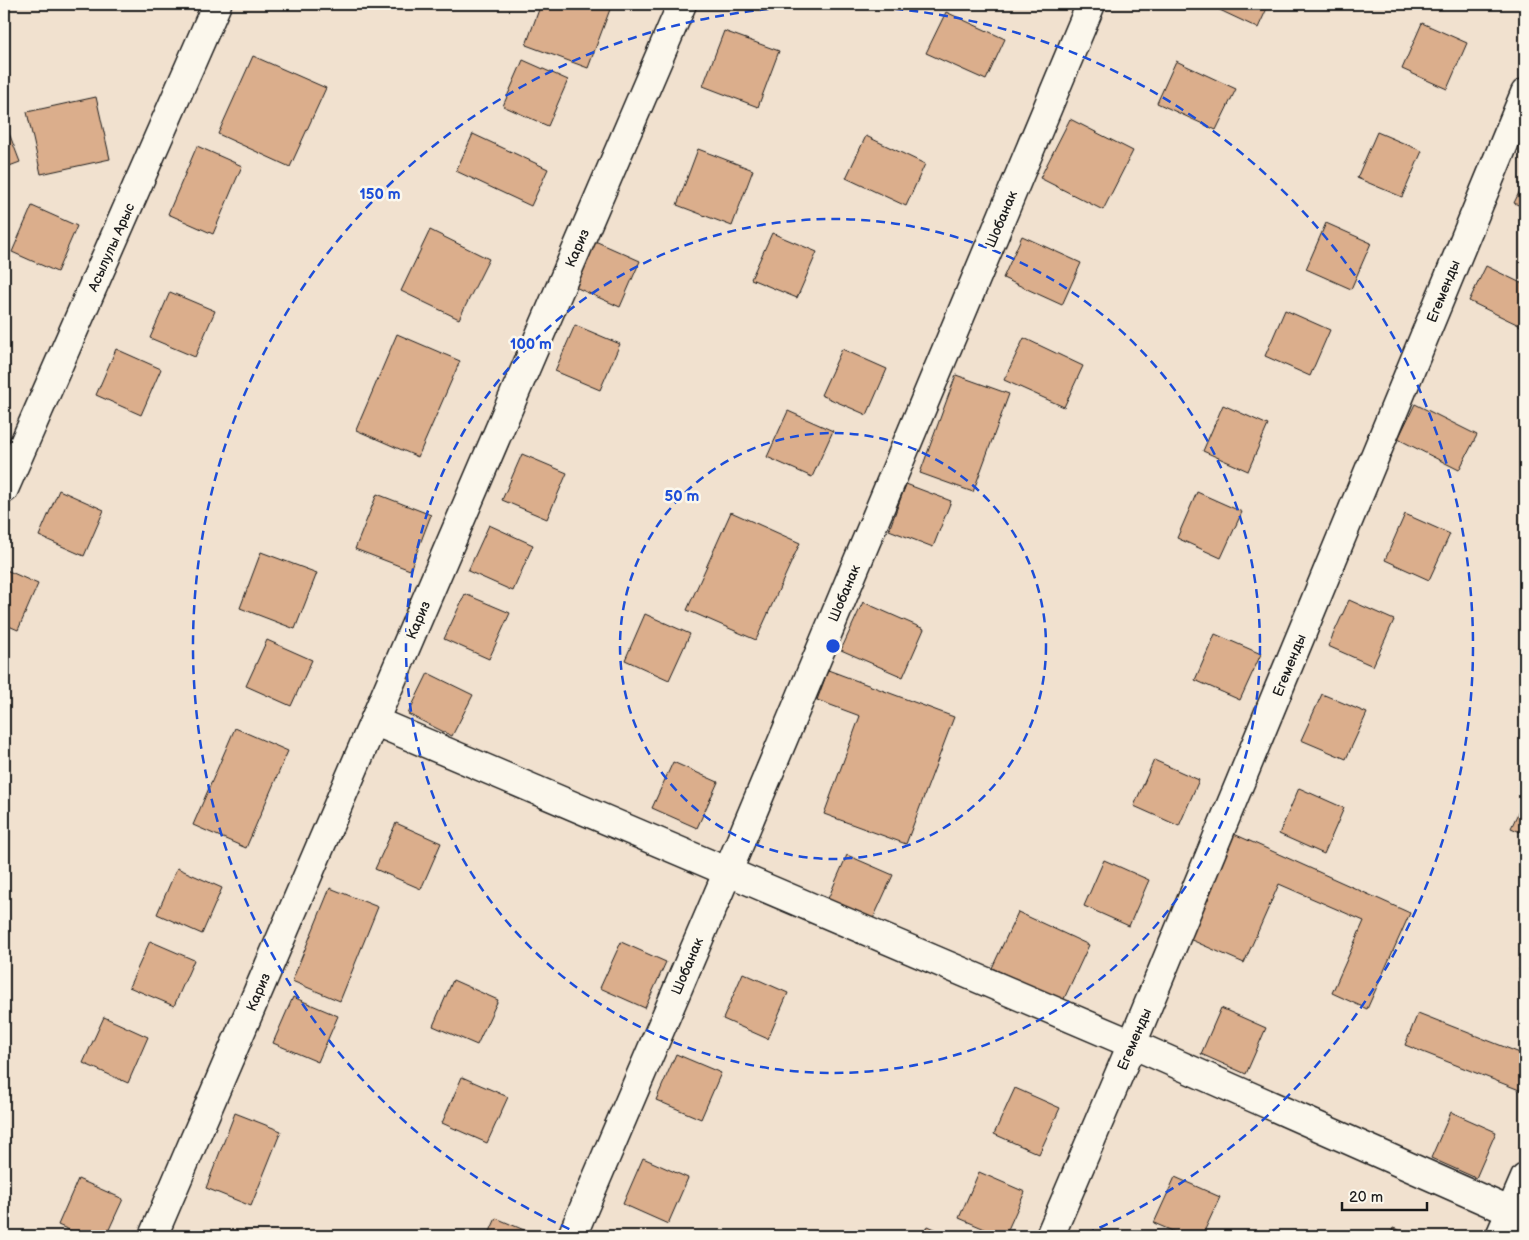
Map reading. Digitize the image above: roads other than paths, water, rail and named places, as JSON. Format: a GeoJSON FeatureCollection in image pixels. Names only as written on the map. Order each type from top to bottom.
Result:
{"type":"FeatureCollection","features":[{"type":"Feature","properties":{"kind":"street","name":"Асылулы Арыс"},"geometry":{"type":"LineString","coordinates":[[4,490],[217,4]]}},
{"type":"Feature","properties":{"kind":"street","name":"Кариз"},"geometry":{"type":"LineString","coordinates":[[153,1236],[682,4]]}},
{"type":"Feature","properties":{"kind":"street","name":"Шобанак"},"geometry":{"type":"LineString","coordinates":[[572,1236],[728,871],[1092,4]]}},
{"type":"Feature","properties":{"kind":"street","name":"Егеменды"},"geometry":{"type":"LineString","coordinates":[[1050,1236],[1132,1044],[1525,93]]}},
{"type":"Feature","properties":{"kind":"street"},"geometry":{"type":"LineString","coordinates":[[374,721],[1132,1044],[1518,1215]]}},
{"type":"Feature","properties":{"kind":"street"},"geometry":{"type":"LineString","coordinates":[[1500,1236],[1518,1215],[1525,1178]]}}]}
